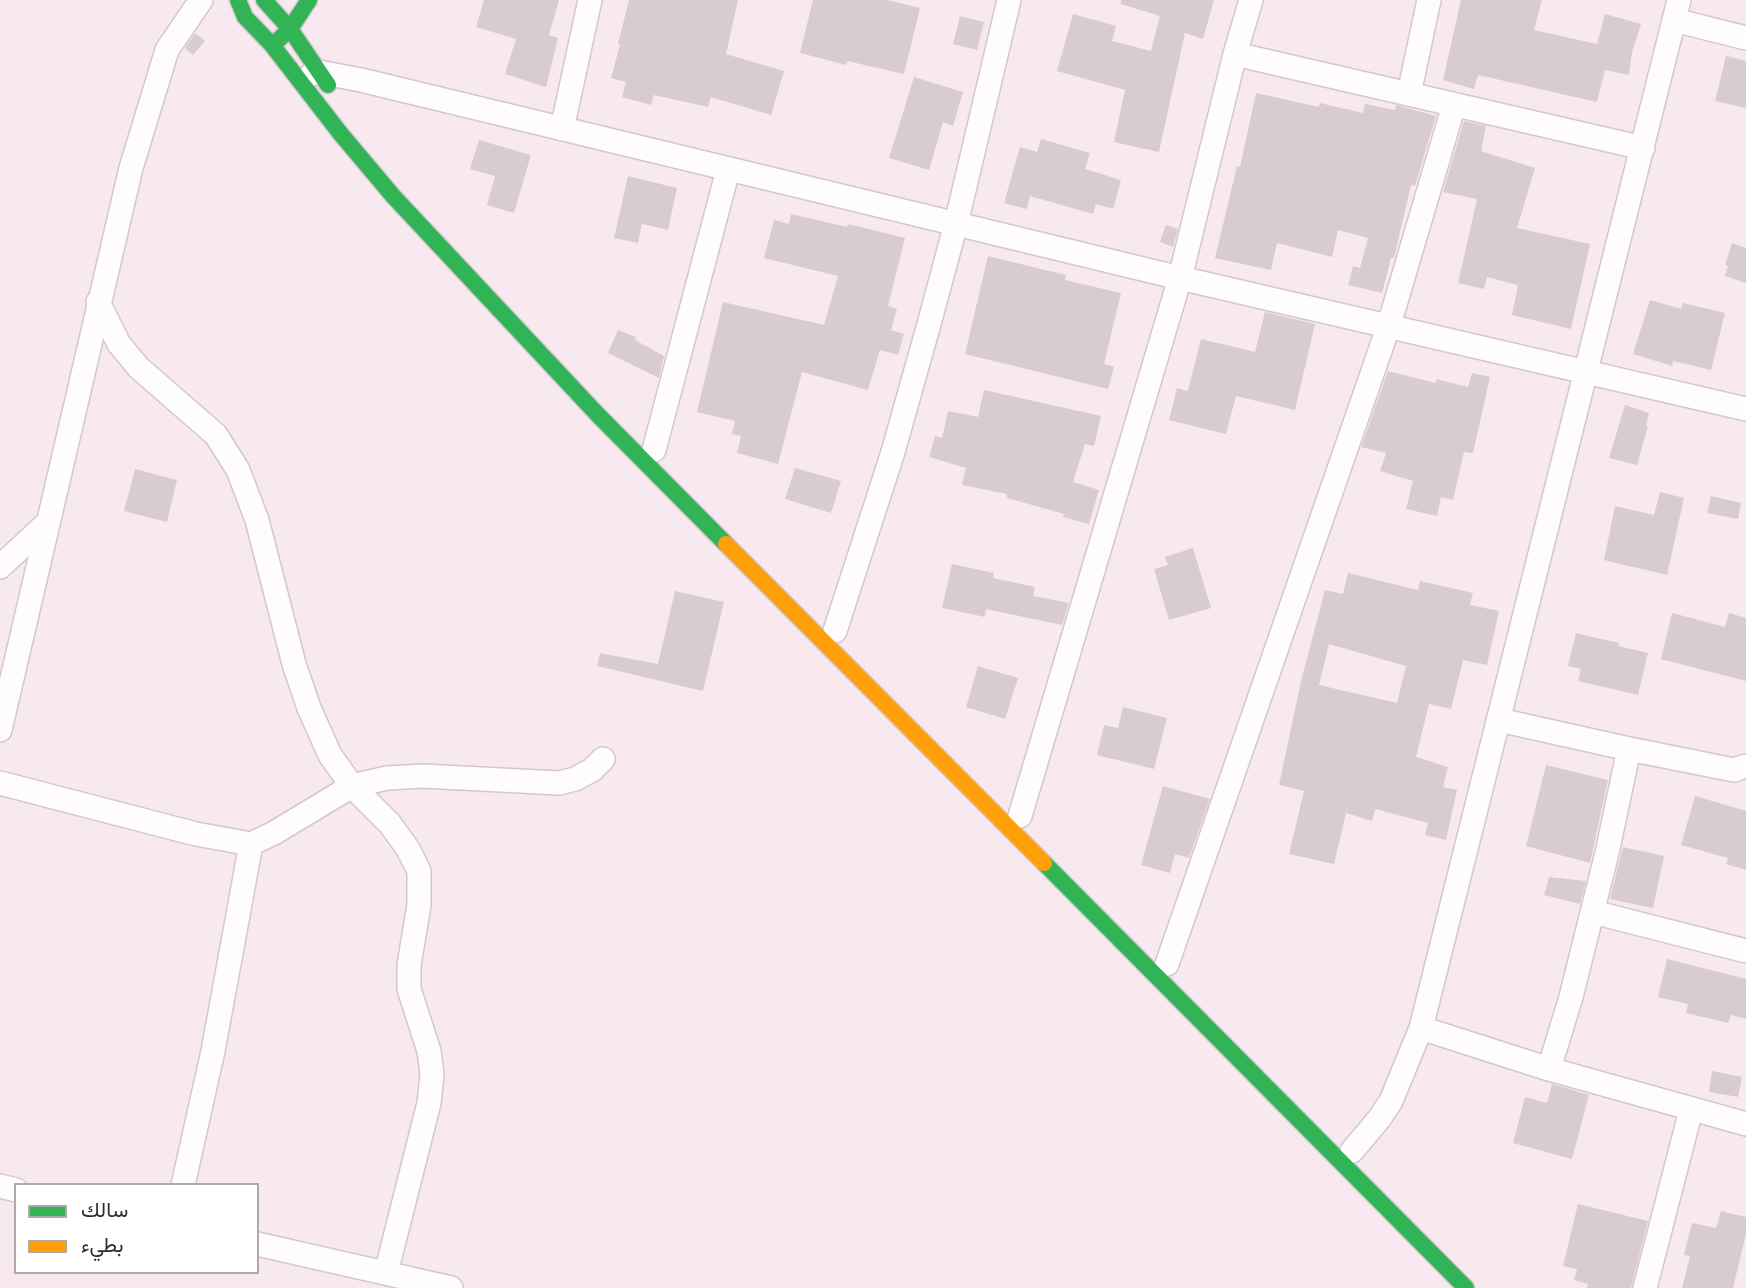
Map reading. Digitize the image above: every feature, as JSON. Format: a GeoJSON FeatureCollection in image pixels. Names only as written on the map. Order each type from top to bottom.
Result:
{"type":"FeatureCollection","features":[{"type":"Feature","properties":{"kind":"street"},"geometry":{"type":"LineString","coordinates":[[0,730],[131,168],[167,50],[201,0]]}},
{"type":"Feature","properties":{"kind":"street"},"geometry":{"type":"LineString","coordinates":[[238,0],[245,17],[272,45],[340,103]]}},
{"type":"Feature","properties":{"kind":"street"},"geometry":{"type":"LineString","coordinates":[[245,17],[264,0],[290,29],[308,75],[393,197],[597,415],[964,780],[1227,1049],[1473,1285]]}},
{"type":"Feature","properties":{"kind":"street"},"geometry":{"type":"LineString","coordinates":[[272,45],[290,29],[309,0]]}},
{"type":"Feature","properties":{"kind":"street"},"geometry":{"type":"LineString","coordinates":[[562,129],[590,0]]}},
{"type":"Feature","properties":{"kind":"street"},"geometry":{"type":"LineString","coordinates":[[835,631],[893,452],[957,224],[1009,0]]}},
{"type":"Feature","properties":{"kind":"street"},"geometry":{"type":"LineString","coordinates":[[1020,816],[1180,278],[1235,54],[1251,0]]}},
{"type":"Feature","properties":{"kind":"street"},"geometry":{"type":"LineString","coordinates":[[1409,94],[1429,0]]}},
{"type":"Feature","properties":{"kind":"street"},"geometry":{"type":"LineString","coordinates":[[1352,1152],[1380,1119],[1391,1101],[1421,1028],[1676,10],[1746,38]]}},
{"type":"Feature","properties":{"kind":"street"},"geometry":{"type":"LineString","coordinates":[[1235,54],[1643,148]]}},
{"type":"Feature","properties":{"kind":"street"},"geometry":{"type":"LineString","coordinates":[[308,75],[361,80],[1180,278],[1746,409]]}},
{"type":"Feature","properties":{"kind":"street"},"geometry":{"type":"LineString","coordinates":[[1167,964],[1389,325],[1454,105]]}},
{"type":"Feature","properties":{"kind":"street"},"geometry":{"type":"LineString","coordinates":[[372,146],[401,184],[502,296],[883,678]]}},
{"type":"Feature","properties":{"kind":"street"},"geometry":{"type":"LineString","coordinates":[[654,450],[728,170]]}},
{"type":"Feature","properties":{"kind":"street"},"geometry":{"type":"LineString","coordinates":[[98,302],[119,344],[139,368],[216,435],[238,470],[257,520],[294,664],[309,708],[330,755],[352,786],[390,824],[408,849],[419,871],[419,905],[409,965],[409,989],[429,1051],[432,1074],[429,1103],[386,1273]]}},
{"type":"Feature","properties":{"kind":"street"},"geometry":{"type":"LineString","coordinates":[[0,567],[46,524]]}},
{"type":"Feature","properties":{"kind":"street"},"geometry":{"type":"LineString","coordinates":[[1499,720],[1734,770],[1746,766]]}},
{"type":"Feature","properties":{"kind":"street"},"geometry":{"type":"LineString","coordinates":[[946,742],[1352,1152],[1473,1285]]}},
{"type":"Feature","properties":{"kind":"street"},"geometry":{"type":"LineString","coordinates":[[1549,1069],[1571,997],[1629,749]]}},
{"type":"Feature","properties":{"kind":"street"},"geometry":{"type":"LineString","coordinates":[[0,783],[195,834],[251,844],[274,834],[352,786],[387,778],[423,776],[559,783],[584,775],[603,759]]}},
{"type":"Feature","properties":{"kind":"street"},"geometry":{"type":"LineString","coordinates":[[183,1183],[213,1051],[251,844]]}},
{"type":"Feature","properties":{"kind":"street"},"geometry":{"type":"LineString","coordinates":[[1592,912],[1746,951]]}},
{"type":"Feature","properties":{"kind":"street"},"geometry":{"type":"LineString","coordinates":[[1421,1028],[1549,1069],[1746,1124]]}},
{"type":"Feature","properties":{"kind":"street"},"geometry":{"type":"LineString","coordinates":[[1227,1049],[1239,1038]]}},
{"type":"Feature","properties":{"kind":"street"},"geometry":{"type":"LineString","coordinates":[[1645,1288],[1691,1110]]}},
{"type":"Feature","properties":{"kind":"street"},"geometry":{"type":"LineString","coordinates":[[259,1245],[357,1277],[386,1273],[451,1288]]}},
{"type":"Feature","properties":{"kind":"building"},"geometry":{"type":"Polygon","coordinates":[[[484,0],[559,0],[549,35],[558,38],[546,87],[505,74],[516,39],[476,27],[484,0]]]}},
{"type":"Feature","properties":{"kind":"building"},"geometry":{"type":"Polygon","coordinates":[[[629,0],[738,0],[726,54],[784,71],[771,115],[711,97],[708,107],[654,95],[651,105],[622,97],[626,82],[611,78],[629,0]]]}},
{"type":"Feature","properties":{"kind":"building"},"geometry":{"type":"Polygon","coordinates":[[[813,0],[888,0],[920,8],[904,74],[847,61],[846,65],[800,53],[813,0]]]}},
{"type":"Feature","properties":{"kind":"building"},"geometry":{"type":"Polygon","coordinates":[[[1121,0],[1214,0],[1203,39],[1185,33],[1159,152],[1114,142],[1125,90],[1057,71],[1073,14],[1116,26],[1112,41],[1151,51],[1160,16],[1121,4],[1121,0]]]}},
{"type":"Feature","properties":{"kind":"building"},"geometry":{"type":"Polygon","coordinates":[[[1461,0],[1542,0],[1534,30],[1597,44],[1605,14],[1641,24],[1632,52],[1629,75],[1605,70],[1597,102],[1478,75],[1474,89],[1443,80],[1461,0]]]}},
{"type":"Feature","properties":{"kind":"building"},"geometry":{"type":"Polygon","coordinates":[[[960,16],[984,22],[977,50],[953,44],[960,16]]]}},
{"type":"Feature","properties":{"kind":"building"},"geometry":{"type":"Polygon","coordinates":[[[195,33],[205,41],[193,55],[185,48],[195,33]]]}},
{"type":"Feature","properties":{"kind":"building"},"geometry":{"type":"Polygon","coordinates":[[[1726,56],[1746,61],[1746,108],[1715,101],[1726,56]]]}},
{"type":"Feature","properties":{"kind":"building"},"geometry":{"type":"Polygon","coordinates":[[[914,77],[963,92],[953,126],[943,122],[929,170],[889,158],[914,77]]]}},
{"type":"Feature","properties":{"kind":"building"},"geometry":{"type":"Polygon","coordinates":[[[1256,93],[1319,107],[1320,103],[1363,113],[1365,104],[1395,110],[1396,105],[1436,116],[1415,186],[1411,185],[1394,258],[1391,258],[1382,293],[1348,285],[1353,266],[1360,268],[1368,238],[1338,230],[1332,257],[1277,243],[1271,270],[1215,258],[1237,166],[1240,167],[1256,93]]]}},
{"type":"Feature","properties":{"kind":"building"},"geometry":{"type":"Polygon","coordinates":[[[1464,121],[1486,126],[1481,151],[1535,168],[1517,228],[1590,244],[1571,329],[1512,315],[1518,285],[1487,277],[1484,289],[1458,283],[1477,199],[1443,192],[1464,121]]]}},
{"type":"Feature","properties":{"kind":"building"},"geometry":{"type":"Polygon","coordinates":[[[1041,139],[1090,153],[1085,169],[1121,180],[1113,209],[1096,204],[1093,214],[1030,196],[1027,209],[1004,203],[1020,147],[1037,152],[1041,139]]]}},
{"type":"Feature","properties":{"kind":"building"},"geometry":{"type":"Polygon","coordinates":[[[479,140],[531,155],[514,213],[487,205],[495,176],[470,169],[479,140]]]}},
{"type":"Feature","properties":{"kind":"building"},"geometry":{"type":"Polygon","coordinates":[[[628,176],[677,188],[668,230],[642,224],[638,243],[614,238],[628,176]]]}},
{"type":"Feature","properties":{"kind":"building"},"geometry":{"type":"Polygon","coordinates":[[[791,214],[905,238],[888,306],[897,309],[891,330],[904,334],[898,355],[880,350],[868,390],[802,372],[778,464],[737,453],[741,436],[732,434],[735,421],[697,412],[723,302],[824,325],[838,276],[764,258],[774,220],[789,224],[791,214]]]}},
{"type":"Feature","properties":{"kind":"building"},"geometry":{"type":"Polygon","coordinates":[[[1166,225],[1178,229],[1173,247],[1160,242],[1166,225]]]}},
{"type":"Feature","properties":{"kind":"building"},"geometry":{"type":"Polygon","coordinates":[[[1732,243],[1746,248],[1746,283],[1725,276],[1728,266],[1725,265],[1732,243]]]}},
{"type":"Feature","properties":{"kind":"building"},"geometry":{"type":"Polygon","coordinates":[[[988,256],[1066,275],[1065,280],[1121,293],[1104,364],[1114,367],[1108,389],[965,354],[988,256]]]}},
{"type":"Feature","properties":{"kind":"building"},"geometry":{"type":"Polygon","coordinates":[[[1650,300],[1681,309],[1683,303],[1725,313],[1711,370],[1673,361],[1672,366],[1633,354],[1650,300]]]}},
{"type":"Feature","properties":{"kind":"building"},"geometry":{"type":"Polygon","coordinates":[[[1265,312],[1315,324],[1295,410],[1236,396],[1226,434],[1169,420],[1177,388],[1188,391],[1201,339],[1255,352],[1265,312]]]}},
{"type":"Feature","properties":{"kind":"building"},"geometry":{"type":"Polygon","coordinates":[[[618,330],[636,337],[635,340],[664,356],[659,378],[608,353],[618,330]]]}},
{"type":"Feature","properties":{"kind":"building"},"geometry":{"type":"Polygon","coordinates":[[[1388,371],[1436,383],[1436,379],[1468,387],[1472,373],[1490,377],[1473,453],[1464,452],[1453,500],[1441,497],[1437,516],[1406,509],[1413,481],[1380,471],[1386,453],[1361,447],[1388,371]]]}},
{"type":"Feature","properties":{"kind":"building"},"geometry":{"type":"Polygon","coordinates":[[[984,390],[1101,416],[1094,446],[1085,444],[1073,482],[1099,490],[1089,524],[1007,498],[1007,494],[962,485],[966,468],[929,457],[935,436],[942,438],[948,411],[978,417],[984,390]]]}},
{"type":"Feature","properties":{"kind":"building"},"geometry":{"type":"Polygon","coordinates":[[[1625,405],[1649,413],[1637,465],[1609,458],[1625,405]]]}},
{"type":"Feature","properties":{"kind":"building"},"geometry":{"type":"Polygon","coordinates":[[[795,468],[841,481],[831,513],[785,499],[795,468]]]}},
{"type":"Feature","properties":{"kind":"building"},"geometry":{"type":"Polygon","coordinates":[[[135,469],[177,480],[167,522],[124,511],[135,469]]]}},
{"type":"Feature","properties":{"kind":"building"},"geometry":{"type":"Polygon","coordinates":[[[1660,492],[1684,498],[1667,575],[1604,560],[1615,506],[1654,515],[1660,492]]]}},
{"type":"Feature","properties":{"kind":"building"},"geometry":{"type":"Polygon","coordinates":[[[1711,496],[1741,503],[1738,519],[1707,513],[1711,496]]]}},
{"type":"Feature","properties":{"kind":"building"},"geometry":{"type":"Polygon","coordinates":[[[1193,548],[1211,608],[1169,620],[1154,569],[1168,565],[1165,557],[1193,548]]]}},
{"type":"Feature","properties":{"kind":"building"},"geometry":{"type":"Polygon","coordinates":[[[952,564],[994,573],[993,578],[1035,587],[1033,596],[1069,603],[1062,625],[986,609],[985,617],[942,608],[952,564]]]}},
{"type":"Feature","properties":{"kind":"building"},"geometry":{"type":"Polygon","coordinates":[[[1348,573],[1418,590],[1420,581],[1473,593],[1470,605],[1499,611],[1487,665],[1463,660],[1451,709],[1429,704],[1416,757],[1448,767],[1443,787],[1457,790],[1446,840],[1425,835],[1428,823],[1375,809],[1372,821],[1346,813],[1334,864],[1289,854],[1304,791],[1279,785],[1301,681],[1325,590],[1343,594],[1348,573]],[[1329,644],[1319,685],[1397,703],[1406,666],[1329,644]]]}},
{"type":"Feature","properties":{"kind":"building"},"geometry":{"type":"Polygon","coordinates":[[[675,591],[724,602],[703,691],[597,666],[600,653],[658,664],[675,591]]]}},
{"type":"Feature","properties":{"kind":"building"},"geometry":{"type":"Polygon","coordinates":[[[1672,613],[1725,627],[1729,613],[1746,618],[1746,681],[1661,659],[1672,613]]]}},
{"type":"Feature","properties":{"kind":"building"},"geometry":{"type":"Polygon","coordinates":[[[1576,633],[1648,653],[1638,695],[1578,681],[1581,669],[1568,666],[1576,633]]]}},
{"type":"Feature","properties":{"kind":"building"},"geometry":{"type":"Polygon","coordinates":[[[978,666],[1018,678],[1005,719],[966,707],[978,666]]]}},
{"type":"Feature","properties":{"kind":"building"},"geometry":{"type":"Polygon","coordinates":[[[1123,707],[1167,718],[1154,769],[1097,755],[1104,725],[1118,728],[1123,707]]]}},
{"type":"Feature","properties":{"kind":"building"},"geometry":{"type":"Polygon","coordinates":[[[1546,765],[1608,780],[1590,863],[1526,846],[1546,765]]]}},
{"type":"Feature","properties":{"kind":"building"},"geometry":{"type":"Polygon","coordinates":[[[1163,786],[1210,799],[1189,858],[1175,854],[1170,873],[1141,865],[1163,786]]]}},
{"type":"Feature","properties":{"kind":"building"},"geometry":{"type":"Polygon","coordinates":[[[1695,796],[1746,811],[1746,870],[1726,864],[1728,858],[1681,845],[1695,796]]]}},
{"type":"Feature","properties":{"kind":"building"},"geometry":{"type":"Polygon","coordinates":[[[1623,847],[1664,856],[1653,908],[1610,899],[1623,847]]]}},
{"type":"Feature","properties":{"kind":"building"},"geometry":{"type":"Polygon","coordinates":[[[1549,877],[1586,881],[1580,904],[1544,895],[1549,877]]]}},
{"type":"Feature","properties":{"kind":"building"},"geometry":{"type":"Polygon","coordinates":[[[1667,959],[1746,979],[1746,1019],[1731,1015],[1728,1023],[1686,1013],[1688,1004],[1658,997],[1667,959]]]}},
{"type":"Feature","properties":{"kind":"building"},"geometry":{"type":"Polygon","coordinates":[[[1712,1071],[1742,1077],[1738,1097],[1709,1092],[1712,1071]]]}},
{"type":"Feature","properties":{"kind":"building"},"geometry":{"type":"Polygon","coordinates":[[[1552,1084],[1589,1095],[1572,1159],[1513,1143],[1525,1097],[1547,1103],[1552,1084]]]}},
{"type":"Feature","properties":{"kind":"building"},"geometry":{"type":"Polygon","coordinates":[[[1578,1204],[1648,1221],[1631,1288],[1587,1288],[1588,1284],[1574,1280],[1577,1269],[1563,1266],[1578,1204]]]}},
{"type":"Feature","properties":{"kind":"building"},"geometry":{"type":"Polygon","coordinates":[[[1721,1211],[1746,1217],[1746,1234],[1733,1288],[1682,1288],[1690,1256],[1684,1255],[1692,1223],[1716,1228],[1721,1211]]]}},
{"type":"Feature","properties":{"kind":"traffic: fast"},"geometry":{"type":"LineString","coordinates":[[238,0],[245,17],[272,45],[393,196],[598,415],[726,544]]}},
{"type":"Feature","properties":{"kind":"traffic: fast"},"geometry":{"type":"LineString","coordinates":[[264,0],[290,29],[328,85]]}},
{"type":"Feature","properties":{"kind":"traffic: fast"},"geometry":{"type":"LineString","coordinates":[[274,44],[290,29],[309,0]]}},
{"type":"Feature","properties":{"kind":"traffic: fast"},"geometry":{"type":"LineString","coordinates":[[1044,863],[1466,1288]]}},
{"type":"Feature","properties":{"kind":"traffic: slow"},"geometry":{"type":"LineString","coordinates":[[726,544],[1044,863]]}}]}
